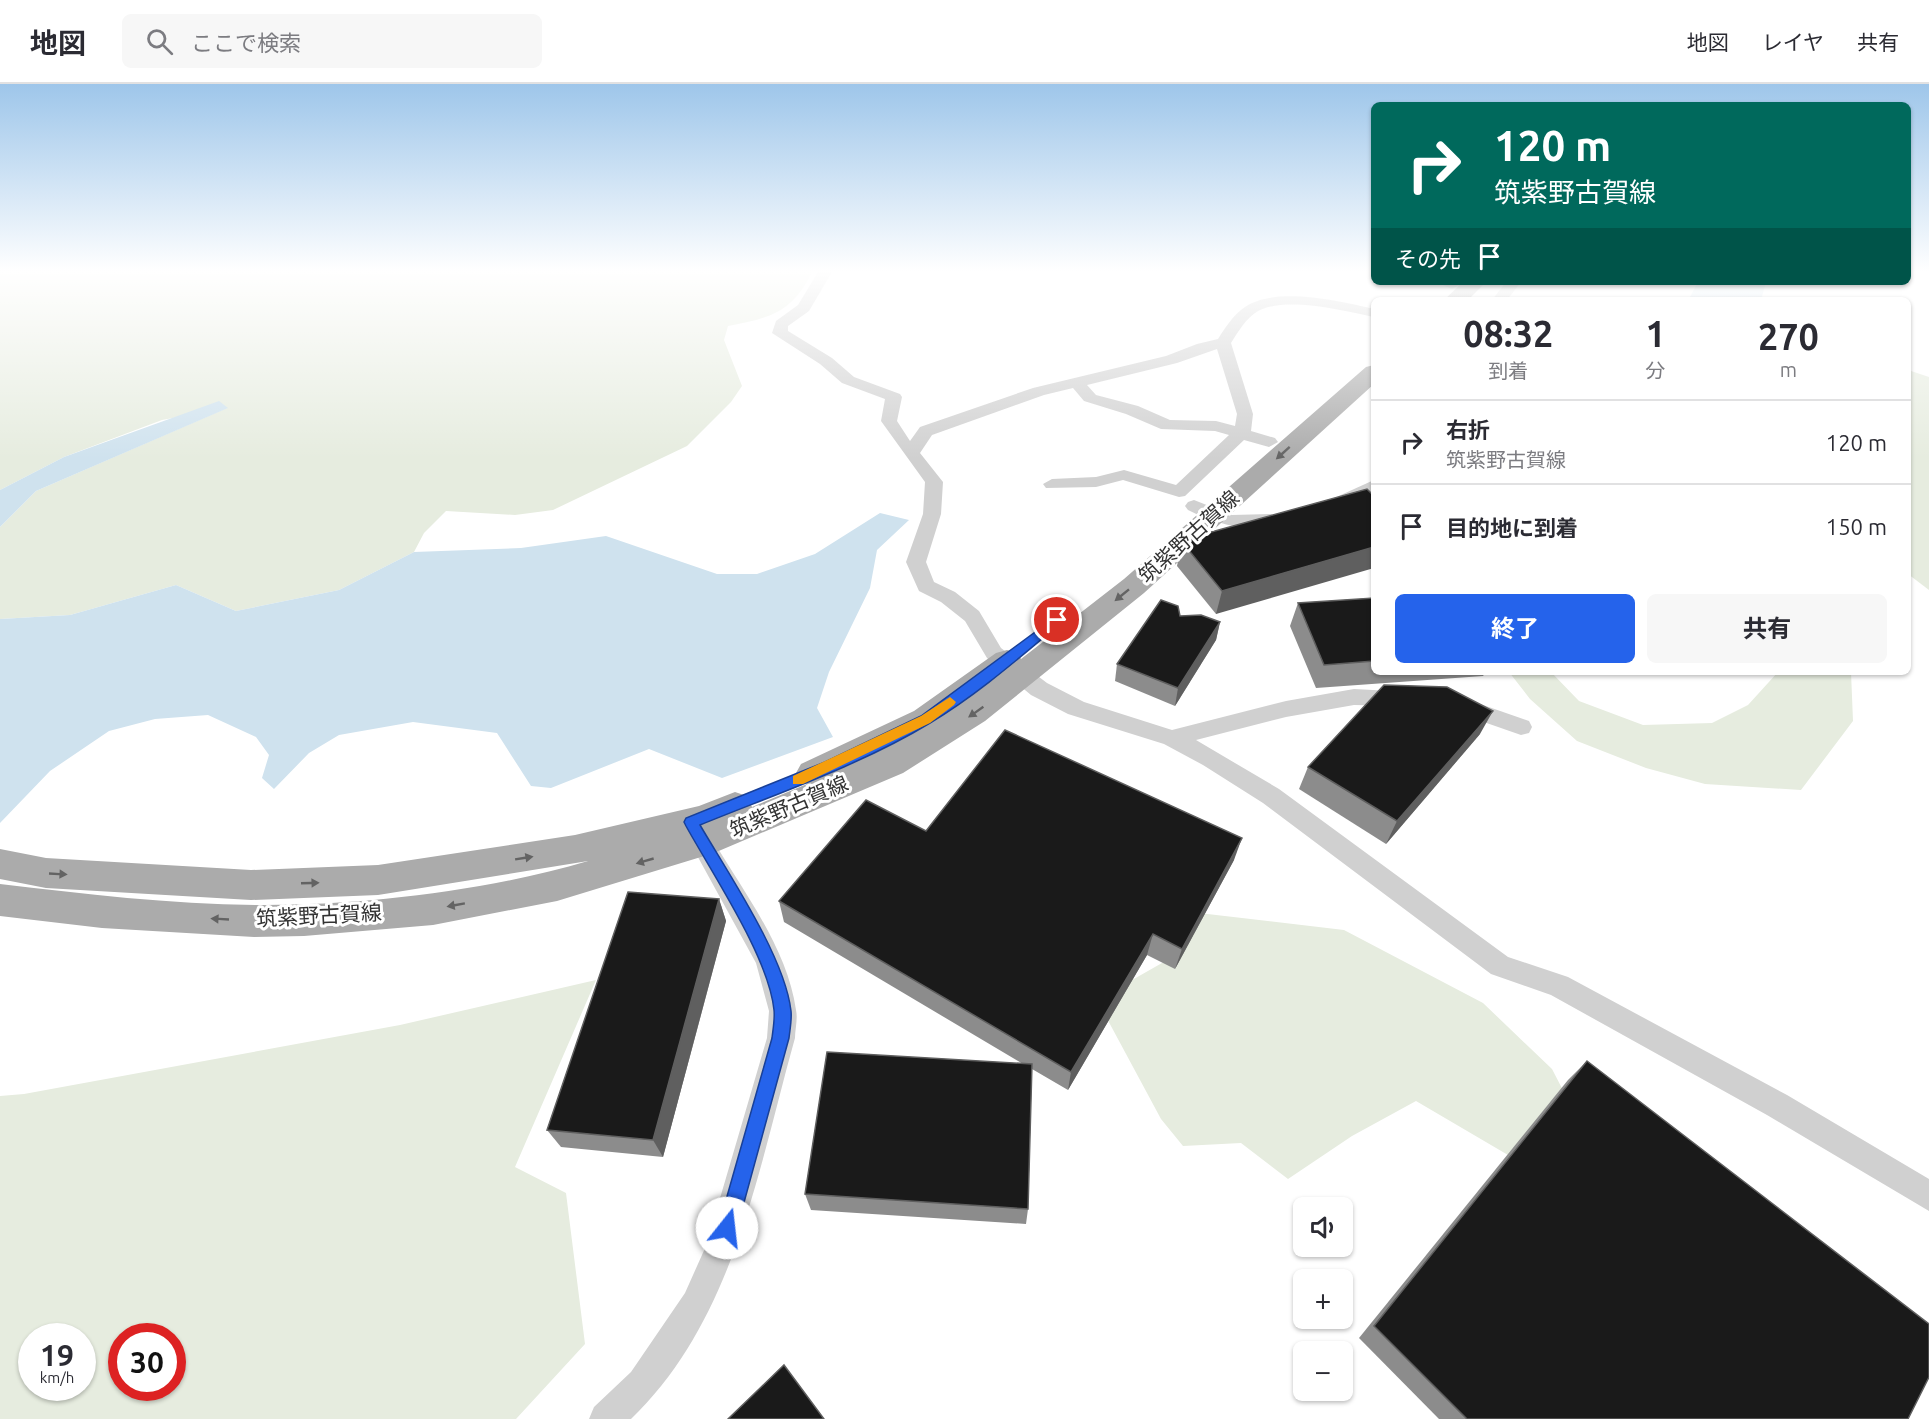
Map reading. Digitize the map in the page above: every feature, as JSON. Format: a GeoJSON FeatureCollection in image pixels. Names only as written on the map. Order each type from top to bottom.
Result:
{"type":"FeatureCollection","features":[{"type":"Feature","properties":{"kind":"main road","name":"筑紫野古賀線"},"geometry":{"type":"LineString","coordinates":[[0,900],[102,912],[254,921],[303,920],[433,909],[557,886],[696,833],[891,764],[974,713],[1014,670],[1134,586],[1269,441],[1371,356]]}},
{"type":"Feature","properties":{"kind":"main road","name":"筑紫野古賀線"},"geometry":{"type":"LineString","coordinates":[[1204,511],[1371,374]]}},
{"type":"Feature","properties":{"kind":"main road","name":"筑紫野古賀線"},"geometry":{"type":"LineString","coordinates":[[0,864],[46,873],[251,885],[378,880],[696,833]]}},
{"type":"Feature","properties":{"kind":"street"},"geometry":{"type":"LineString","coordinates":[[782,334],[826,361],[848,380],[894,397],[889,421],[934,482],[932,514],[916,562],[926,586],[948,597],[972,616],[994,653],[1039,689],[1076,708],[1172,738],[1271,796],[1500,966],[1559,986],[1777,1105],[1929,1196]]}},
{"type":"Feature","properties":{"kind":"street"},"geometry":{"type":"LineString","coordinates":[[911,453],[927,431],[943,424],[1039,391],[1171,360],[1202,347],[1223,343],[1229,334]]}},
{"type":"Feature","properties":{"kind":"street"},"geometry":{"type":"LineString","coordinates":[[1052,484],[1096,482],[1124,475],[1179,492],[1242,433],[1245,414],[1223,343]]}},
{"type":"Feature","properties":{"kind":"street"},"geometry":{"type":"LineString","coordinates":[[1076,382],[1090,398],[1132,410],[1167,425],[1216,426],[1269,441]]}},
{"type":"Feature","properties":{"kind":"street"},"geometry":{"type":"LineString","coordinates":[[1317,510],[1371,486]]}},
{"type":"Feature","properties":{"kind":"street"},"geometry":{"type":"LineString","coordinates":[[1204,511],[1227,522],[1243,524],[1293,515]]}},
{"type":"Feature","properties":{"kind":"street"},"geometry":{"type":"LineString","coordinates":[[1172,738],[1286,709],[1354,698],[1431,700],[1467,706],[1521,727]]}},
{"type":"Feature","properties":{"kind":"street"},"geometry":{"type":"LineString","coordinates":[[606,1419],[643,1384],[696,1304],[721,1249],[781,1038],[783,1012],[777,984],[763,952],[696,833]]}},
{"type":"Feature","properties":{"kind":"shaded area"},"geometry":{"type":"Polygon","coordinates":[[[0,334],[726,334],[724,340],[742,386],[731,402],[687,446],[553,510],[515,515],[446,511],[424,533],[414,552],[339,590],[236,611],[176,585],[70,615],[0,619],[0,527],[36,491],[227,408],[162,420],[64,457],[0,490],[0,334]]]}},
{"type":"Feature","properties":{"kind":"shaded area"},"geometry":{"type":"Polygon","coordinates":[[[1911,371],[1929,377],[1929,590],[1911,576],[1911,371]]]}},
{"type":"Feature","properties":{"kind":"shaded area"},"geometry":{"type":"Polygon","coordinates":[[[1511,675],[1554,675],[1579,701],[1643,725],[1712,723],[1748,705],[1775,675],[1851,675],[1853,721],[1801,790],[1705,784],[1646,768],[1577,741],[1530,699],[1511,675]]]}},
{"type":"Feature","properties":{"kind":"shaded area"},"geometry":{"type":"Polygon","coordinates":[[[1199,913],[1344,930],[1483,1003],[1552,1069],[1567,1098],[1508,1155],[1416,1101],[1352,1136],[1288,1179],[1241,1143],[1183,1146],[1161,1119],[1097,1000],[1169,959],[1199,913]]]}},
{"type":"Feature","properties":{"kind":"shaded area"},"geometry":{"type":"Polygon","coordinates":[[[596,980],[515,1167],[566,1193],[585,1344],[516,1419],[0,1419],[0,1096],[24,1094],[400,1025],[596,980]]]}},
{"type":"Feature","properties":{"kind":"water"},"geometry":{"type":"Polygon","coordinates":[[[219,401],[228,408],[36,491],[0,527],[0,490],[64,457],[219,401]]]}},
{"type":"Feature","properties":{"kind":"water"},"geometry":{"type":"Polygon","coordinates":[[[880,513],[909,520],[877,550],[870,588],[829,672],[817,708],[833,737],[722,778],[649,749],[551,788],[531,786],[497,733],[413,722],[339,735],[309,753],[274,789],[262,778],[269,755],[256,737],[208,715],[155,719],[109,731],[50,771],[0,823],[0,619],[70,615],[176,585],[236,611],[339,590],[414,552],[521,548],[606,536],[717,574],[757,574],[815,554],[880,513]]]}},
{"type":"Feature","properties":{"kind":"building"},"geometry":{"type":"Polygon","coordinates":[[[1367,489],[1371,493],[1371,548],[1222,591],[1182,542],[1367,489]]]}},
{"type":"Feature","properties":{"kind":"building"},"geometry":{"type":"Polygon","coordinates":[[[1371,598],[1371,661],[1324,665],[1298,603],[1371,598]]]}},
{"type":"Feature","properties":{"kind":"building"},"geometry":{"type":"Polygon","coordinates":[[[1161,600],[1178,606],[1180,616],[1201,615],[1220,622],[1178,688],[1117,664],[1161,600]]]}},
{"type":"Feature","properties":{"kind":"building"},"geometry":{"type":"Polygon","coordinates":[[[1384,685],[1447,687],[1493,711],[1397,821],[1308,767],[1384,685]]]}},
{"type":"Feature","properties":{"kind":"building"},"geometry":{"type":"Polygon","coordinates":[[[1005,730],[1242,838],[1182,949],[1153,934],[1071,1072],[779,901],[866,800],[926,831],[1005,730]]]}},
{"type":"Feature","properties":{"kind":"building"},"geometry":{"type":"Polygon","coordinates":[[[628,892],[719,899],[653,1140],[547,1130],[628,892]]]}},
{"type":"Feature","properties":{"kind":"building"},"geometry":{"type":"Polygon","coordinates":[[[827,1052],[1032,1064],[1028,1209],[805,1194],[827,1052]]]}},
{"type":"Feature","properties":{"kind":"building"},"geometry":{"type":"Polygon","coordinates":[[[1587,1061],[1929,1324],[1929,1377],[1908,1419],[1467,1419],[1374,1326],[1587,1061]]]}},
{"type":"Feature","properties":{"kind":"building"},"geometry":{"type":"Polygon","coordinates":[[[784,1365],[824,1419],[728,1419],[784,1365]]]}},
{"type":"Feature","properties":{"kind":"slow traffic"},"geometry":{"type":"LineString","coordinates":[[798,780],[925,719],[950,702]]}},
{"type":"Feature","properties":{"kind":"route"},"geometry":{"type":"LineString","coordinates":[[727,1228],[781,1038],[783,1012],[777,984],[763,952],[691,822],[705,819],[830,766],[925,719],[1005,663],[1057,620]]}}]}
